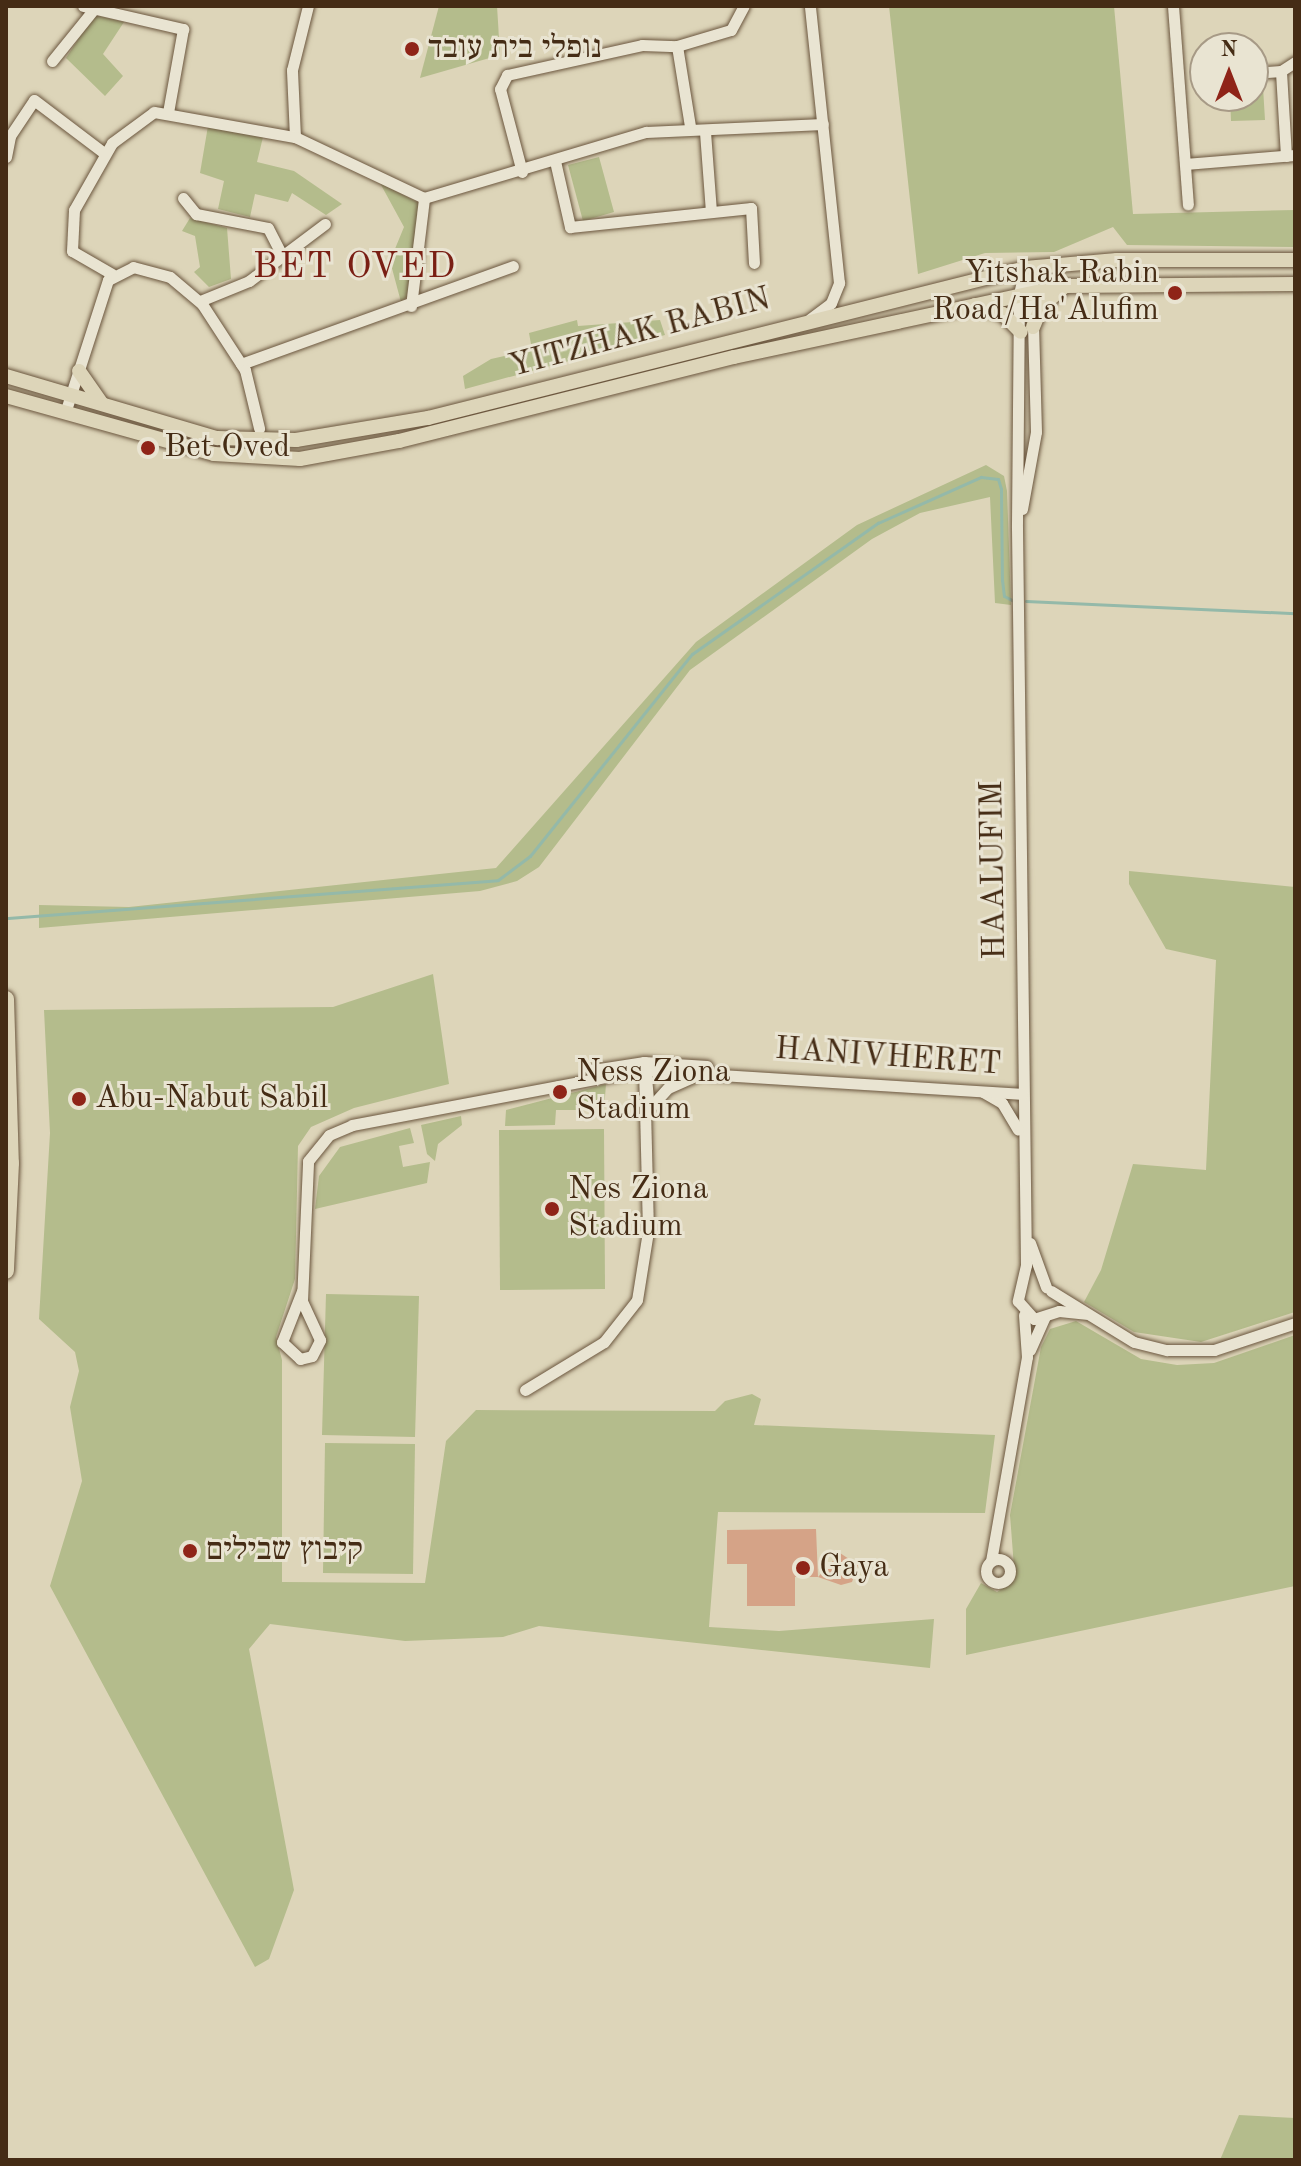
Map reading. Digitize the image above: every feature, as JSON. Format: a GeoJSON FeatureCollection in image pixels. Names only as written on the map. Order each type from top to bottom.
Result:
{"type":"FeatureCollection","features":[{"type":"Feature","properties":{"kind":"highway"},"geometry":{"type":"LineString","coordinates":[[6,999],[6,1271]]}},
{"type":"Feature","properties":{"kind":"main road","name":"YITZHAK RABIN"},"geometry":{"type":"LineString","coordinates":[[6,376],[217,438],[296,440],[428,418],[810,319],[1025,268],[1117,260],[1295,260]]}},
{"type":"Feature","properties":{"kind":"main road","name":"YITZHAK RABIN"},"geometry":{"type":"LineString","coordinates":[[6,396],[214,454],[300,459],[399,441],[1026,292],[1065,286],[1295,284]]}},
{"type":"Feature","properties":{"kind":"main road"},"geometry":{"type":"LineString","coordinates":[[966,304],[992,308],[1027,330],[1042,306],[1065,286]]}},
{"type":"Feature","properties":{"kind":"main road"},"geometry":{"type":"LineString","coordinates":[[79,371],[104,406]]}},
{"type":"Feature","properties":{"kind":"street"},"geometry":{"type":"LineString","coordinates":[[295,137],[292,70],[308,6]]}},
{"type":"Feature","properties":{"kind":"street"},"geometry":{"type":"LineString","coordinates":[[522,172],[500,89],[507,75],[642,45],[677,46],[731,30],[744,6]]}},
{"type":"Feature","properties":{"kind":"street"},"geometry":{"type":"LineString","coordinates":[[810,6],[839,288],[810,319]]}},
{"type":"Feature","properties":{"kind":"street"},"geometry":{"type":"LineString","coordinates":[[1173,6],[1188,204]]}},
{"type":"Feature","properties":{"kind":"street"},"geometry":{"type":"LineString","coordinates":[[52,61],[88,8],[183,29],[168,112]]}},
{"type":"Feature","properties":{"kind":"street"},"geometry":{"type":"LineString","coordinates":[[677,46],[690,126]]}},
{"type":"Feature","properties":{"kind":"street"},"geometry":{"type":"LineString","coordinates":[[1269,72],[1281,71],[1295,62]]}},
{"type":"Feature","properties":{"kind":"street"},"geometry":{"type":"LineString","coordinates":[[1185,164],[1291,156],[1281,71]]}},
{"type":"Feature","properties":{"kind":"street"},"geometry":{"type":"LineString","coordinates":[[6,157],[10,136],[34,100],[104,153]]}},
{"type":"Feature","properties":{"kind":"street"},"geometry":{"type":"LineString","coordinates":[[259,428],[241,364],[200,301],[153,271],[133,267],[112,274],[76,256],[70,242],[79,197],[104,153],[137,119],[168,112],[295,137],[424,198],[690,126],[705,132],[823,124]]}},
{"type":"Feature","properties":{"kind":"street"},"geometry":{"type":"LineString","coordinates":[[705,132],[711,211]]}},
{"type":"Feature","properties":{"kind":"street"},"geometry":{"type":"LineString","coordinates":[[555,161],[570,227],[751,208],[754,263]]}},
{"type":"Feature","properties":{"kind":"street"},"geometry":{"type":"LineString","coordinates":[[183,198],[196,214],[268,228],[281,254]]}},
{"type":"Feature","properties":{"kind":"street"},"geometry":{"type":"LineString","coordinates":[[411,306],[424,198]]}},
{"type":"Feature","properties":{"kind":"street"},"geometry":{"type":"LineString","coordinates":[[200,301],[249,281],[325,224]]}},
{"type":"Feature","properties":{"kind":"street"},"geometry":{"type":"LineString","coordinates":[[241,364],[411,306],[513,266]]}},
{"type":"Feature","properties":{"kind":"street","name":"HAALUFIM"},"geometry":{"type":"LineString","coordinates":[[1024,1315],[1021,1292],[1023,1211],[1017,528],[1027,330],[1025,268]]}},
{"type":"Feature","properties":{"kind":"street"},"geometry":{"type":"LineString","coordinates":[[65,413],[112,274]]}},
{"type":"Feature","properties":{"kind":"street"},"geometry":{"type":"LineString","coordinates":[[525,1390],[604,1342],[637,1300],[648,1231],[642,1093],[644,1068]]}},
{"type":"Feature","properties":{"kind":"street"},"geometry":{"type":"LineString","coordinates":[[644,1068],[645,1127]]}},
{"type":"Feature","properties":{"kind":"street","name":"HANIVHERET"},"geometry":{"type":"LineString","coordinates":[[312,1324],[302,1291],[306,1169],[329,1135],[546,1084],[644,1068],[1022,1094]]}},
{"type":"Feature","properties":{"kind":"street","name":"HANIVHERET"},"geometry":{"type":"LineString","coordinates":[[546,1084],[644,1068],[751,1075]]}},
{"type":"Feature","properties":{"kind":"street"},"geometry":{"type":"LineString","coordinates":[[616,1073],[642,1093]]}},
{"type":"Feature","properties":{"kind":"street"},"geometry":{"type":"LineString","coordinates":[[647,1111],[668,1088],[704,1073]]}},
{"type":"Feature","properties":{"kind":"street"},"geometry":{"type":"LineString","coordinates":[[979,1089],[1002,1103],[1020,1137]]}},
{"type":"Feature","properties":{"kind":"street","name":"HAALUFIM"},"geometry":{"type":"LineString","coordinates":[[1023,1211],[1048,1289]]}},
{"type":"Feature","properties":{"kind":"street"},"geometry":{"type":"LineString","coordinates":[[1021,1292],[1035,1283],[1134,1342],[1181,1352],[1214,1350],[1295,1323]]}},
{"type":"Feature","properties":{"kind":"street"},"geometry":{"type":"LineString","coordinates":[[1026,1366],[1047,1315],[1048,1289]]}},
{"type":"Feature","properties":{"kind":"street","name":"HANIVHERET"},"geometry":{"type":"LineString","coordinates":[[285,1330],[302,1291]]}},
{"type":"Feature","properties":{"kind":"street"},"geometry":{"type":"LineString","coordinates":[[1001,1524],[1008,1578],[997,1583],[987,1576],[1001,1524],[1026,1366],[1024,1315],[1086,1314]]}},
{"type":"Feature","properties":{"kind":"street"},"geometry":{"type":"LineString","coordinates":[[300,1321],[312,1324],[319,1346],[306,1358],[284,1348],[285,1330],[300,1321]]}},
{"type":"Feature","properties":{"kind":"street"},"geometry":{"type":"LineString","coordinates":[[991,1561],[1008,1563]]}},
{"type":"Feature","properties":{"kind":"green space"},"geometry":{"type":"Polygon","coordinates":[[[439,6],[497,6],[500,55],[420,78],[439,6]]]}},
{"type":"Feature","properties":{"kind":"green space"},"geometry":{"type":"Polygon","coordinates":[[[889,6],[1114,6],[1133,214],[1295,210],[1295,247],[1127,245],[1113,227],[1054,252],[985,253],[918,274],[889,6]]]}},
{"type":"Feature","properties":{"kind":"green space"},"geometry":{"type":"Polygon","coordinates":[[[94,15],[124,22],[103,54],[123,76],[105,96],[66,58],[94,15]]]}},
{"type":"Feature","properties":{"kind":"green space"},"geometry":{"type":"Polygon","coordinates":[[[1231,112],[1265,112],[1265,120],[1231,121],[1231,112]]]}},
{"type":"Feature","properties":{"kind":"green space"},"geometry":{"type":"Polygon","coordinates":[[[208,126],[263,137],[257,162],[294,171],[342,204],[326,215],[292,193],[288,202],[255,194],[250,217],[218,209],[224,181],[200,173],[208,126]]]}},
{"type":"Feature","properties":{"kind":"green space"},"geometry":{"type":"Polygon","coordinates":[[[599,157],[614,212],[583,221],[568,165],[599,157]]]}},
{"type":"Feature","properties":{"kind":"green space"},"geometry":{"type":"Polygon","coordinates":[[[380,183],[419,203],[411,293],[401,302],[390,261],[404,227],[380,183]]]}},
{"type":"Feature","properties":{"kind":"green space"},"geometry":{"type":"Polygon","coordinates":[[[190,218],[227,228],[231,279],[209,287],[194,272],[200,267],[195,236],[182,231],[190,218]]]}},
{"type":"Feature","properties":{"kind":"green space"},"geometry":{"type":"Polygon","coordinates":[[[577,320],[578,326],[660,320],[665,335],[465,389],[463,376],[491,359],[532,350],[529,333],[577,320]]]}},
{"type":"Feature","properties":{"kind":"green space"},"geometry":{"type":"Polygon","coordinates":[[[986,465],[1004,476],[1007,491],[1011,605],[995,603],[990,497],[920,513],[872,539],[690,670],[539,867],[517,881],[480,891],[39,928],[39,905],[129,907],[496,868],[696,642],[857,525],[986,465]]]}},
{"type":"Feature","properties":{"kind":"green space"},"geometry":{"type":"Polygon","coordinates":[[[1129,871],[1295,887],[1295,1312],[1201,1342],[1134,1332],[1084,1302],[1101,1270],[1133,1164],[1206,1170],[1216,960],[1166,949],[1129,884],[1129,871]]]}},
{"type":"Feature","properties":{"kind":"green space"},"geometry":{"type":"Polygon","coordinates":[[[433,974],[449,1084],[354,1108],[311,1127],[298,1146],[295,1279],[276,1337],[282,1360],[282,1582],[425,1583],[446,1441],[476,1410],[715,1411],[725,1401],[752,1394],[761,1399],[754,1425],[995,1435],[985,1513],[718,1512],[709,1627],[779,1631],[934,1619],[930,1668],[539,1626],[503,1637],[405,1641],[270,1624],[249,1649],[294,1890],[269,1959],[255,1967],[50,1586],[82,1481],[70,1407],[79,1371],[75,1352],[39,1319],[50,1133],[44,1010],[333,1007],[433,974]]]}},
{"type":"Feature","properties":{"kind":"green space"},"geometry":{"type":"Polygon","coordinates":[[[606,1084],[604,1110],[556,1110],[555,1125],[505,1126],[506,1110],[606,1084]]]}},
{"type":"Feature","properties":{"kind":"green space"},"geometry":{"type":"Polygon","coordinates":[[[461,1116],[462,1125],[438,1144],[435,1161],[427,1154],[421,1125],[461,1116]]]}},
{"type":"Feature","properties":{"kind":"green space"},"geometry":{"type":"Polygon","coordinates":[[[410,1128],[414,1143],[399,1146],[403,1167],[430,1162],[427,1183],[315,1209],[319,1176],[340,1147],[410,1128]]]}},
{"type":"Feature","properties":{"kind":"green space","name":"Nes Ziona Stadium"},"geometry":{"type":"Polygon","coordinates":[[[604,1129],[605,1289],[500,1290],[499,1130],[604,1129]]]}},
{"type":"Feature","properties":{"kind":"green space"},"geometry":{"type":"Polygon","coordinates":[[[326,1294],[419,1296],[415,1437],[322,1435],[326,1294]]]}},
{"type":"Feature","properties":{"kind":"green space"},"geometry":{"type":"Polygon","coordinates":[[[1076,1321],[1141,1359],[1177,1365],[1214,1363],[1295,1335],[1295,1586],[966,1655],[966,1609],[981,1583],[997,1592],[1015,1580],[1010,1515],[1041,1347],[1050,1329],[1076,1321]]]}},
{"type":"Feature","properties":{"kind":"green space"},"geometry":{"type":"Polygon","coordinates":[[[325,1443],[415,1444],[413,1574],[323,1573],[325,1443]]]}},
{"type":"Feature","properties":{"kind":"green space"},"geometry":{"type":"Polygon","coordinates":[[[1239,2115],[1295,2118],[1295,2160],[1220,2160],[1239,2115]]]}},
{"type":"Feature","properties":{"kind":"building","name":"Gaya"},"geometry":{"type":"Polygon","coordinates":[[[816,1529],[818,1577],[795,1577],[795,1606],[747,1606],[747,1564],[727,1564],[727,1530],[816,1529]]]}},
{"type":"Feature","properties":{"kind":"building"},"geometry":{"type":"Polygon","coordinates":[[[840,1553],[858,1565],[852,1582],[841,1585],[818,1577],[840,1553]]]}},
{"type":"Feature","properties":{"kind":"waterway"},"geometry":{"type":"LineString","coordinates":[[8,918],[498,880],[530,856],[692,654],[878,523],[981,477],[998,479],[1001,489],[1002,580],[1004,596],[1012,600]]}},
{"type":"Feature","properties":{"kind":"waterway"},"geometry":{"type":"LineString","coordinates":[[1026,601],[1295,613]]}},
{"type":"Feature","properties":{"kind":"place","name":"נופלי בית עובד"},"geometry":{"type":"Point","coordinates":[412,49]}},
{"type":"Feature","properties":{"kind":"place","name":"Yitshak Rabin Road/Ha'Alufim"},"geometry":{"type":"Point","coordinates":[1175,293]}},
{"type":"Feature","properties":{"kind":"place","name":"Bet Oved"},"geometry":{"type":"Point","coordinates":[148,448]}},
{"type":"Feature","properties":{"kind":"place","name":"Ness Ziona Stadium"},"geometry":{"type":"Point","coordinates":[560,1092]}},
{"type":"Feature","properties":{"kind":"place","name":"Abu-Nabut Sabil"},"geometry":{"type":"Point","coordinates":[79,1099]}},
{"type":"Feature","properties":{"kind":"place","name":"Nes Ziona Stadium"},"geometry":{"type":"Point","coordinates":[552,1209]}},
{"type":"Feature","properties":{"kind":"place","name":"קיבוץ שבילים"},"geometry":{"type":"Point","coordinates":[190,1551]}},
{"type":"Feature","properties":{"kind":"place","name":"Gaya"},"geometry":{"type":"Point","coordinates":[803,1568]}},
{"type":"Feature","properties":{"kind":"district","name":"BET OVED"},"geometry":{"type":"Point","coordinates":[355,269]}}]}
